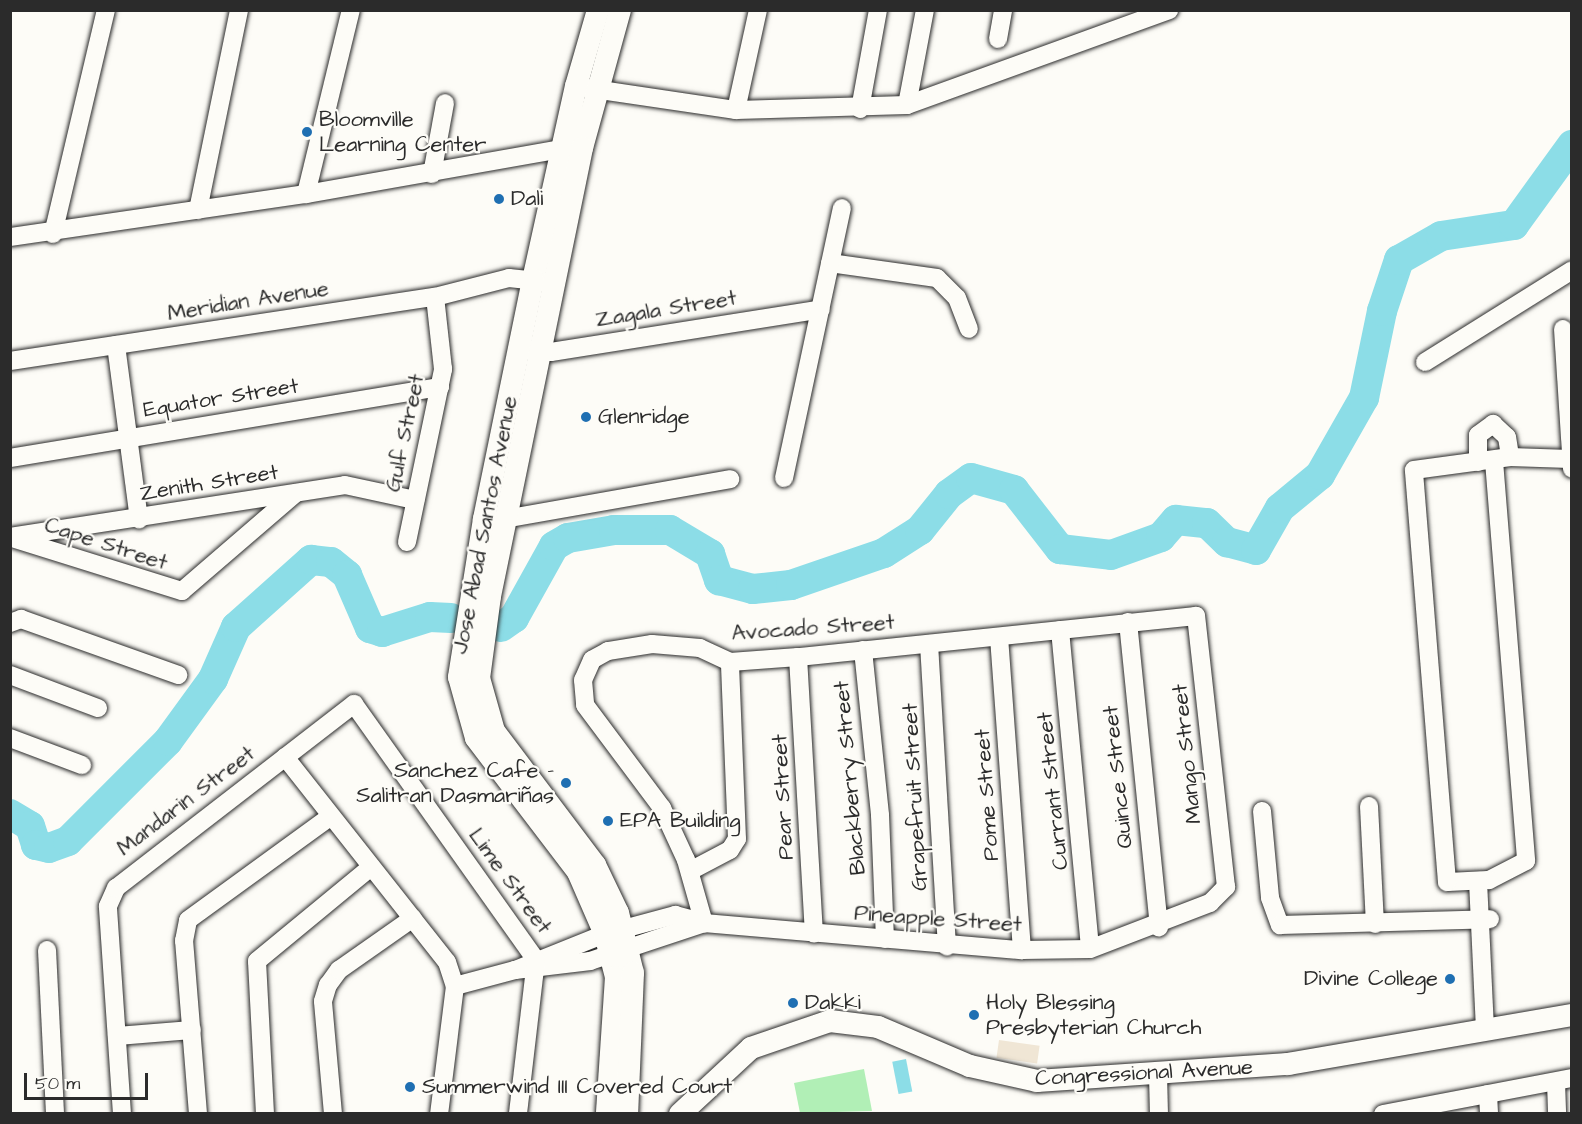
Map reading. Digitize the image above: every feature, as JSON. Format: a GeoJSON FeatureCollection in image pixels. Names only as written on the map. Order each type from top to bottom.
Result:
{"type":"FeatureCollection","features":[{"type":"Feature","properties":{"kind":"main road","name":"Jose Abad Santos Avenue"},"geometry":{"type":"LineString","coordinates":[[598,10],[586,88],[494,522],[470,654],[480,695],[494,731],[595,865],[617,941],[635,1019],[627,1113]]}},
{"type":"Feature","properties":{"kind":"main road","name":"Jose Abad Santos Avenue"},"geometry":{"type":"LineString","coordinates":[[586,88],[620,10]]}},
{"type":"Feature","properties":{"kind":"main road","name":"Jose Abad Santos Avenue"},"geometry":{"type":"LineString","coordinates":[[607,1113],[615,1018],[617,941]]}},
{"type":"Feature","properties":{"kind":"main road","name":"Congressional Avenue"},"geometry":{"type":"LineString","coordinates":[[681,1113],[751,1048],[830,1021],[878,1027],[970,1066],[1014,1077],[1158,1074],[1288,1064],[1572,1015]]}},
{"type":"Feature","properties":{"kind":"street"},"geometry":{"type":"LineString","coordinates":[[53,234],[106,10]]}},
{"type":"Feature","properties":{"kind":"street"},"geometry":{"type":"LineString","coordinates":[[198,210],[239,10]]}},
{"type":"Feature","properties":{"kind":"street"},"geometry":{"type":"LineString","coordinates":[[306,194],[351,10]]}},
{"type":"Feature","properties":{"kind":"street"},"geometry":{"type":"LineString","coordinates":[[736,110],[758,10]]}},
{"type":"Feature","properties":{"kind":"street"},"geometry":{"type":"LineString","coordinates":[[860,109],[878,10]]}},
{"type":"Feature","properties":{"kind":"street"},"geometry":{"type":"LineString","coordinates":[[907,105],[925,10]]}},
{"type":"Feature","properties":{"kind":"street"},"geometry":{"type":"LineString","coordinates":[[998,39],[1003,10]]}},
{"type":"Feature","properties":{"kind":"street"},"geometry":{"type":"LineString","coordinates":[[586,88],[736,110],[860,109],[907,105],[1127,20],[1170,10]]}},
{"type":"Feature","properties":{"kind":"street"},"geometry":{"type":"LineString","coordinates":[[432,174],[445,103]]}},
{"type":"Feature","properties":{"kind":"street"},"geometry":{"type":"LineString","coordinates":[[10,237],[53,234],[432,174],[572,146]]}},
{"type":"Feature","properties":{"kind":"street"},"geometry":{"type":"LineString","coordinates":[[784,478],[842,208]]}},
{"type":"Feature","properties":{"kind":"street"},"geometry":{"type":"LineString","coordinates":[[830,263],[937,278],[957,298],[969,328]]}},
{"type":"Feature","properties":{"kind":"street"},"geometry":{"type":"LineString","coordinates":[[1425,362],[1572,270]]}},
{"type":"Feature","properties":{"kind":"street","name":"Meridian Avenue"},"geometry":{"type":"LineString","coordinates":[[10,362],[435,297],[493,285],[509,278],[543,286]]}},
{"type":"Feature","properties":{"kind":"street","name":"Gulf Street"},"geometry":{"type":"LineString","coordinates":[[407,542],[440,387],[435,297]]}},
{"type":"Feature","properties":{"kind":"street","name":"Zagala Street"},"geometry":{"type":"LineString","coordinates":[[530,349],[820,309]]}},
{"type":"Feature","properties":{"kind":"street"},"geometry":{"type":"LineString","coordinates":[[1494,460],[1526,861],[1483,880],[1447,882],[1414,470],[1494,460],[1571,464],[1563,329]]}},
{"type":"Feature","properties":{"kind":"street"},"geometry":{"type":"LineString","coordinates":[[116,345],[139,519]]}},
{"type":"Feature","properties":{"kind":"street","name":"Equator Street"},"geometry":{"type":"LineString","coordinates":[[10,458],[440,387]]}},
{"type":"Feature","properties":{"kind":"street"},"geometry":{"type":"LineString","coordinates":[[494,522],[730,479]]}},
{"type":"Feature","properties":{"kind":"street","name":"Zenith Street"},"geometry":{"type":"LineString","coordinates":[[10,538],[345,485],[415,500]]}},
{"type":"Feature","properties":{"kind":"street","name":"Cape Street"},"geometry":{"type":"LineString","coordinates":[[10,538],[182,591],[296,493]]}},
{"type":"Feature","properties":{"kind":"street","name":"Avocado Street"},"geometry":{"type":"LineString","coordinates":[[704,923],[690,871],[662,808],[585,705],[583,680],[592,660],[608,651],[652,644],[700,648],[730,662],[1196,616]]}},
{"type":"Feature","properties":{"kind":"street","name":"Mango Street"},"geometry":{"type":"LineString","coordinates":[[1196,616],[1226,887]]}},
{"type":"Feature","properties":{"kind":"street"},"geometry":{"type":"LineString","coordinates":[[10,623],[21,619],[178,675]]}},
{"type":"Feature","properties":{"kind":"street","name":"Quince Street"},"geometry":{"type":"LineString","coordinates":[[1128,622],[1158,927]]}},
{"type":"Feature","properties":{"kind":"street","name":"Currant Street"},"geometry":{"type":"LineString","coordinates":[[1060,630],[1090,949]]}},
{"type":"Feature","properties":{"kind":"street","name":"Pome Street"},"geometry":{"type":"LineString","coordinates":[[999,637],[1022,950]]}},
{"type":"Feature","properties":{"kind":"street","name":"Grapefruit Street"},"geometry":{"type":"LineString","coordinates":[[929,644],[947,946]]}},
{"type":"Feature","properties":{"kind":"street","name":"Blackberry Street"},"geometry":{"type":"LineString","coordinates":[[863,650],[880,815],[885,939]]}},
{"type":"Feature","properties":{"kind":"street","name":"Pear Street"},"geometry":{"type":"LineString","coordinates":[[798,657],[814,934]]}},
{"type":"Feature","properties":{"kind":"street"},"geometry":{"type":"LineString","coordinates":[[690,871],[730,850],[737,839],[730,662]]}},
{"type":"Feature","properties":{"kind":"street"},"geometry":{"type":"LineString","coordinates":[[10,675],[98,708]]}},
{"type":"Feature","properties":{"kind":"street","name":"Mandarin Street"},"geometry":{"type":"LineString","coordinates":[[122,1113],[108,906],[116,888],[354,704]]}},
{"type":"Feature","properties":{"kind":"street","name":"Lime Street"},"geometry":{"type":"LineString","coordinates":[[354,704],[537,964],[518,1113]]}},
{"type":"Feature","properties":{"kind":"street"},"geometry":{"type":"LineString","coordinates":[[10,738],[81,765]]}},
{"type":"Feature","properties":{"kind":"street"},"geometry":{"type":"LineString","coordinates":[[285,757],[330,817],[447,962],[454,986],[439,1113]]}},
{"type":"Feature","properties":{"kind":"street"},"geometry":{"type":"LineString","coordinates":[[1370,806],[1375,924]]}},
{"type":"Feature","properties":{"kind":"street"},"geometry":{"type":"LineString","coordinates":[[1262,811],[1270,898],[1280,925],[1485,919]]}},
{"type":"Feature","properties":{"kind":"street"},"geometry":{"type":"LineString","coordinates":[[198,1113],[184,941],[188,920],[330,817]]}},
{"type":"Feature","properties":{"kind":"street"},"geometry":{"type":"LineString","coordinates":[[265,1113],[256,961],[371,867]]}},
{"type":"Feature","properties":{"kind":"street"},"geometry":{"type":"LineString","coordinates":[[1483,880],[1490,1029]]}},
{"type":"Feature","properties":{"kind":"street","name":"Pineapple Street"},"geometry":{"type":"LineString","coordinates":[[454,986],[617,941],[675,915],[704,923],[947,946],[1022,950],[1090,949],[1158,927],[1210,903],[1226,887]]}},
{"type":"Feature","properties":{"kind":"street"},"geometry":{"type":"LineString","coordinates":[[333,1113],[323,1001],[328,985],[339,970],[412,918]]}},
{"type":"Feature","properties":{"kind":"street"},"geometry":{"type":"LineString","coordinates":[[47,950],[55,1113]]}},
{"type":"Feature","properties":{"kind":"street"},"geometry":{"type":"LineString","coordinates":[[117,1036],[192,1030]]}},
{"type":"Feature","properties":{"kind":"street"},"geometry":{"type":"LineString","coordinates":[[1158,1074],[1159,1113]]}},
{"type":"Feature","properties":{"kind":"street"},"geometry":{"type":"LineString","coordinates":[[1383,1113],[1421,1110],[1488,1094],[1564,1080],[1557,1113]]}},
{"type":"Feature","properties":{"kind":"street"},"geometry":{"type":"LineString","coordinates":[[1488,1094],[1489,1113]]}},
{"type":"Feature","properties":{"kind":"shaded area"},"geometry":{"type":"Polygon","coordinates":[[[999,1040],[1040,1046],[1037,1064],[996,1058],[999,1040]]]}},
{"type":"Feature","properties":{"kind":"green space"},"geometry":{"type":"Polygon","coordinates":[[[864,1069],[872,1111],[800,1113],[794,1083],[864,1069]]]}},
{"type":"Feature","properties":{"kind":"water"},"geometry":{"type":"Polygon","coordinates":[[[906,1059],[912,1091],[899,1094],[892,1062],[906,1059]]]}},
{"type":"Feature","properties":{"kind":"waterway"},"geometry":{"type":"LineString","coordinates":[[501,627],[514,618],[554,546],[568,538],[614,530],[670,530],[710,554],[719,580],[753,589],[791,585],[884,553],[920,530],[949,494],[971,478],[1014,490],[1060,549],[1111,555],[1161,537],[1176,520],[1207,523],[1227,542],[1256,550],[1280,508],[1320,475],[1364,398],[1382,311],[1399,260],[1441,236],[1514,225],[1572,145]]}},
{"type":"Feature","properties":{"kind":"waterway"},"geometry":{"type":"LineString","coordinates":[[10,814],[30,826],[36,845],[49,848],[68,841],[168,741],[213,679],[236,627],[311,560],[331,562],[347,575],[370,628],[382,632],[430,617],[451,618]]}},
{"type":"Feature","properties":{"kind":"place","name":"Bloomville Learning Center"},"geometry":{"type":"Point","coordinates":[307,132]}},
{"type":"Feature","properties":{"kind":"place","name":"Dali"},"geometry":{"type":"Point","coordinates":[499,199]}},
{"type":"Feature","properties":{"kind":"place","name":"Glenridge"},"geometry":{"type":"Point","coordinates":[586,417]}},
{"type":"Feature","properties":{"kind":"place","name":"Sanchez Cafe - Salitran Dasmariñas"},"geometry":{"type":"Point","coordinates":[566,783]}},
{"type":"Feature","properties":{"kind":"place","name":"EPA Building"},"geometry":{"type":"Point","coordinates":[608,821]}},
{"type":"Feature","properties":{"kind":"place","name":"Divine College"},"geometry":{"type":"Point","coordinates":[1450,979]}},
{"type":"Feature","properties":{"kind":"place","name":"Dakki"},"geometry":{"type":"Point","coordinates":[793,1003]}},
{"type":"Feature","properties":{"kind":"place","name":"Holy Blessing Presbyterian Church"},"geometry":{"type":"Point","coordinates":[974,1015]}},
{"type":"Feature","properties":{"kind":"place","name":"Summerwind III Covered Court"},"geometry":{"type":"Point","coordinates":[410,1087]}}]}
